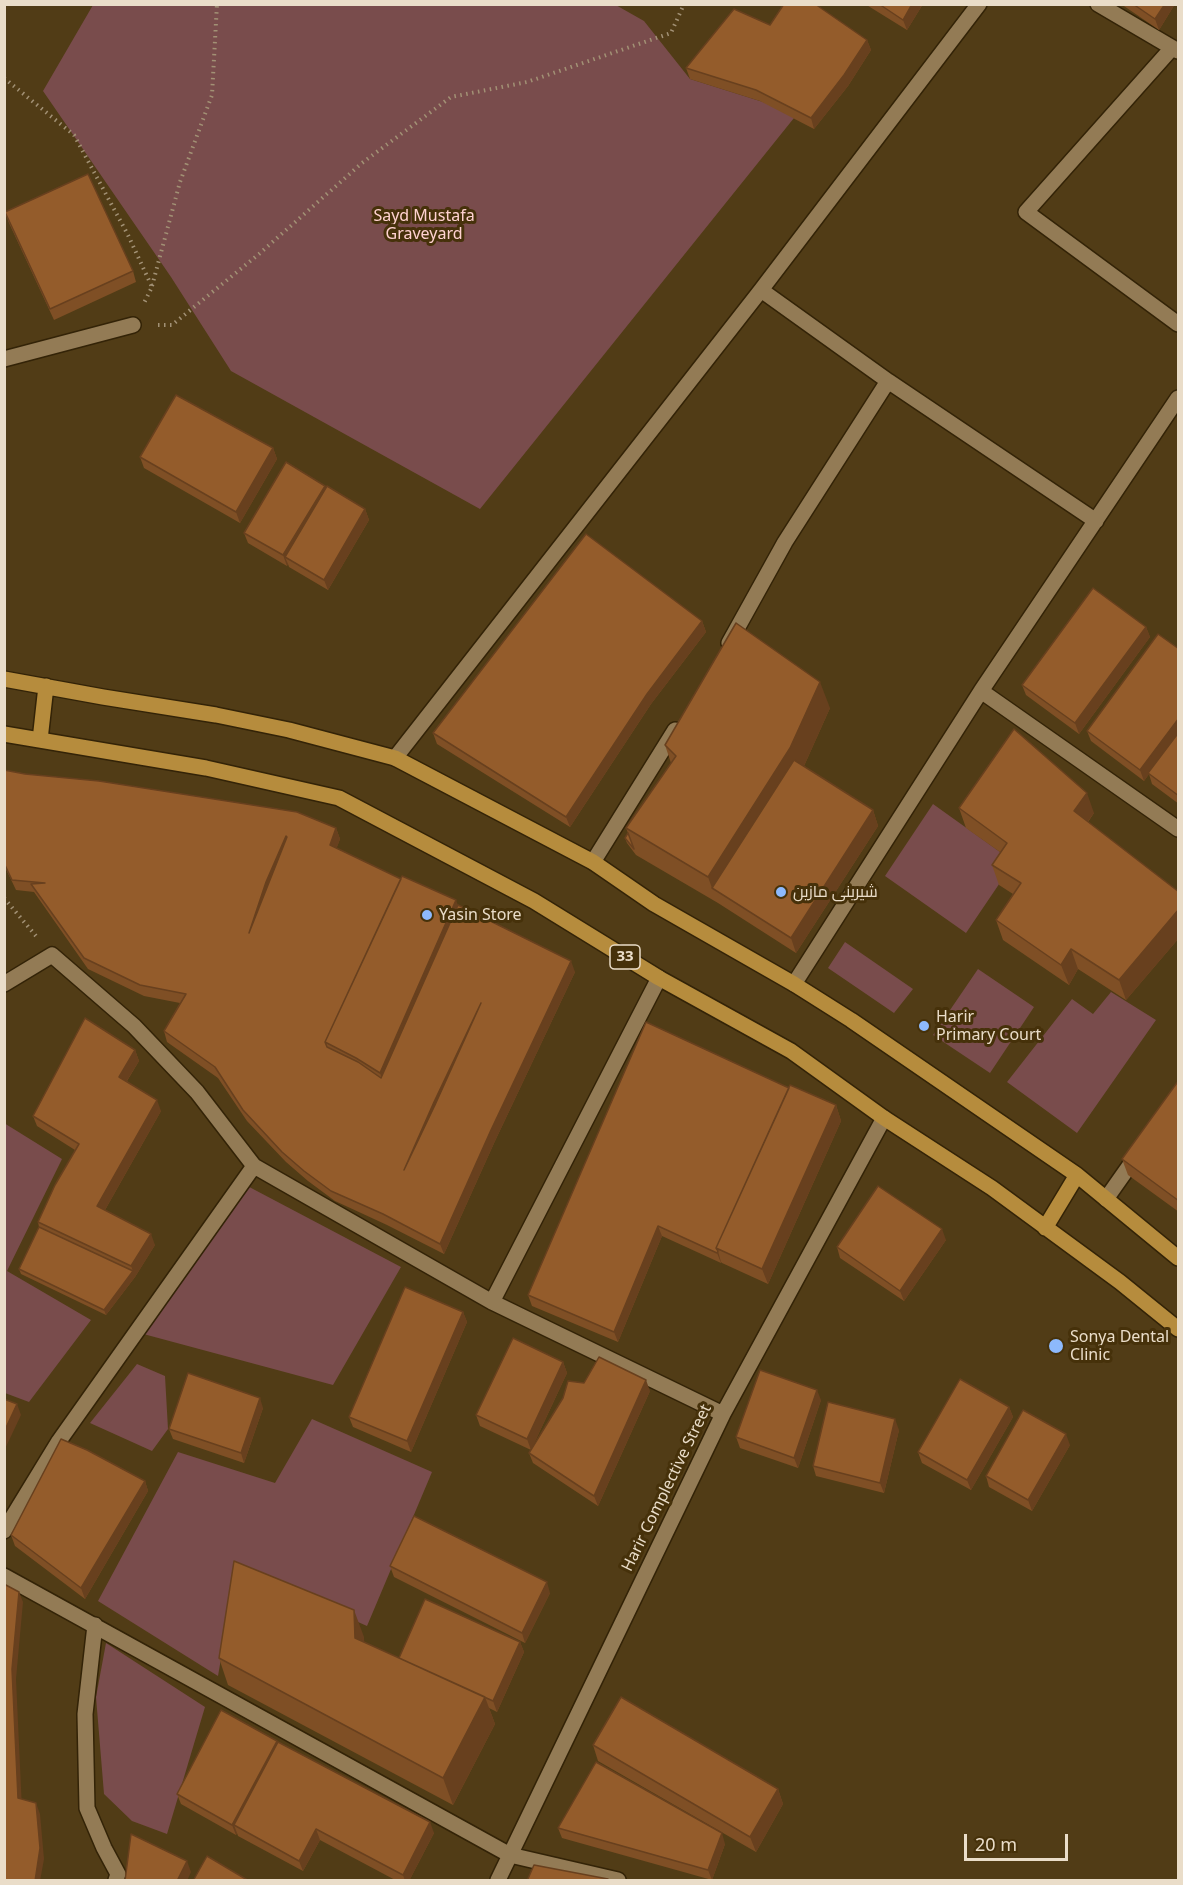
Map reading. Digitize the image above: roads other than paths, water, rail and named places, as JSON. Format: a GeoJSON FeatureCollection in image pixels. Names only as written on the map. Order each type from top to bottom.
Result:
{"type":"FeatureCollection","features":[{"type":"Feature","properties":{"kind":"main road"},"geometry":{"type":"LineString","coordinates":[[4,679],[216,714],[289,730],[395,758],[593,862],[654,904],[794,984],[930,1072],[1040,1152],[1077,1175],[1179,1258]]}},
{"type":"Feature","properties":{"kind":"main road"},"geometry":{"type":"LineString","coordinates":[[40,741],[46,687]]}},
{"type":"Feature","properties":{"kind":"main road","name":"33"},"geometry":{"type":"LineString","coordinates":[[4,735],[206,768],[339,798],[534,901],[658,978],[791,1051],[884,1118],[992,1188],[1120,1282],[1179,1329]]}},
{"type":"Feature","properties":{"kind":"main road"},"geometry":{"type":"LineString","coordinates":[[1044,1228],[1077,1175]]}},
{"type":"Feature","properties":{"kind":"street"},"geometry":{"type":"LineString","coordinates":[[395,758],[761,290],[979,4]]}},
{"type":"Feature","properties":{"kind":"street"},"geometry":{"type":"LineString","coordinates":[[1098,4],[1175,50],[1026,212],[1179,324]]}},
{"type":"Feature","properties":{"kind":"street"},"geometry":{"type":"LineString","coordinates":[[761,290],[888,381],[1096,521]]}},
{"type":"Feature","properties":{"kind":"street"},"geometry":{"type":"LineString","coordinates":[[4,359],[133,325]]}},
{"type":"Feature","properties":{"kind":"street"},"geometry":{"type":"LineString","coordinates":[[721,656],[785,542],[888,381]]}},
{"type":"Feature","properties":{"kind":"street"},"geometry":{"type":"LineString","coordinates":[[794,984],[981,691],[1179,398]]}},
{"type":"Feature","properties":{"kind":"street"},"geometry":{"type":"LineString","coordinates":[[981,691],[1179,830]]}},
{"type":"Feature","properties":{"kind":"street"},"geometry":{"type":"LineString","coordinates":[[593,862],[684,715]]}},
{"type":"Feature","properties":{"kind":"street"},"geometry":{"type":"LineString","coordinates":[[4,984],[52,955],[134,1026],[197,1092],[254,1166],[492,1302],[723,1414]]}},
{"type":"Feature","properties":{"kind":"street"},"geometry":{"type":"LineString","coordinates":[[492,1302],[658,978]]}},
{"type":"Feature","properties":{"kind":"street","name":"Harir Complective Street"},"geometry":{"type":"LineString","coordinates":[[498,1881],[723,1414],[884,1118]]}},
{"type":"Feature","properties":{"kind":"street"},"geometry":{"type":"LineString","coordinates":[[1106,1199],[1146,1141]]}},
{"type":"Feature","properties":{"kind":"street"},"geometry":{"type":"LineString","coordinates":[[4,1531],[59,1441],[254,1166]]}},
{"type":"Feature","properties":{"kind":"street"},"geometry":{"type":"LineString","coordinates":[[4,1576],[510,1855],[618,1881]]}},
{"type":"Feature","properties":{"kind":"street"},"geometry":{"type":"LineString","coordinates":[[95,1625],[84,1714],[87,1808],[118,1874],[116,1881]]}},
{"type":"Feature","properties":{"kind":"place","name":"شیرینی مازین"},"geometry":{"type":"Point","coordinates":[781,892]}},
{"type":"Feature","properties":{"kind":"place","name":"Yasin Store"},"geometry":{"type":"Point","coordinates":[427,915]}},
{"type":"Feature","properties":{"kind":"place","name":"Harir Primary Court"},"geometry":{"type":"Point","coordinates":[924,1026]}},
{"type":"Feature","properties":{"kind":"place","name":"Sonya Dental Clinic"},"geometry":{"type":"Point","coordinates":[1056,1346]}},
{"type":"Feature","properties":{"kind":"park label","name":"Sayd Mustafa Graveyard"},"geometry":{"type":"Point","coordinates":[424,225]}}]}
